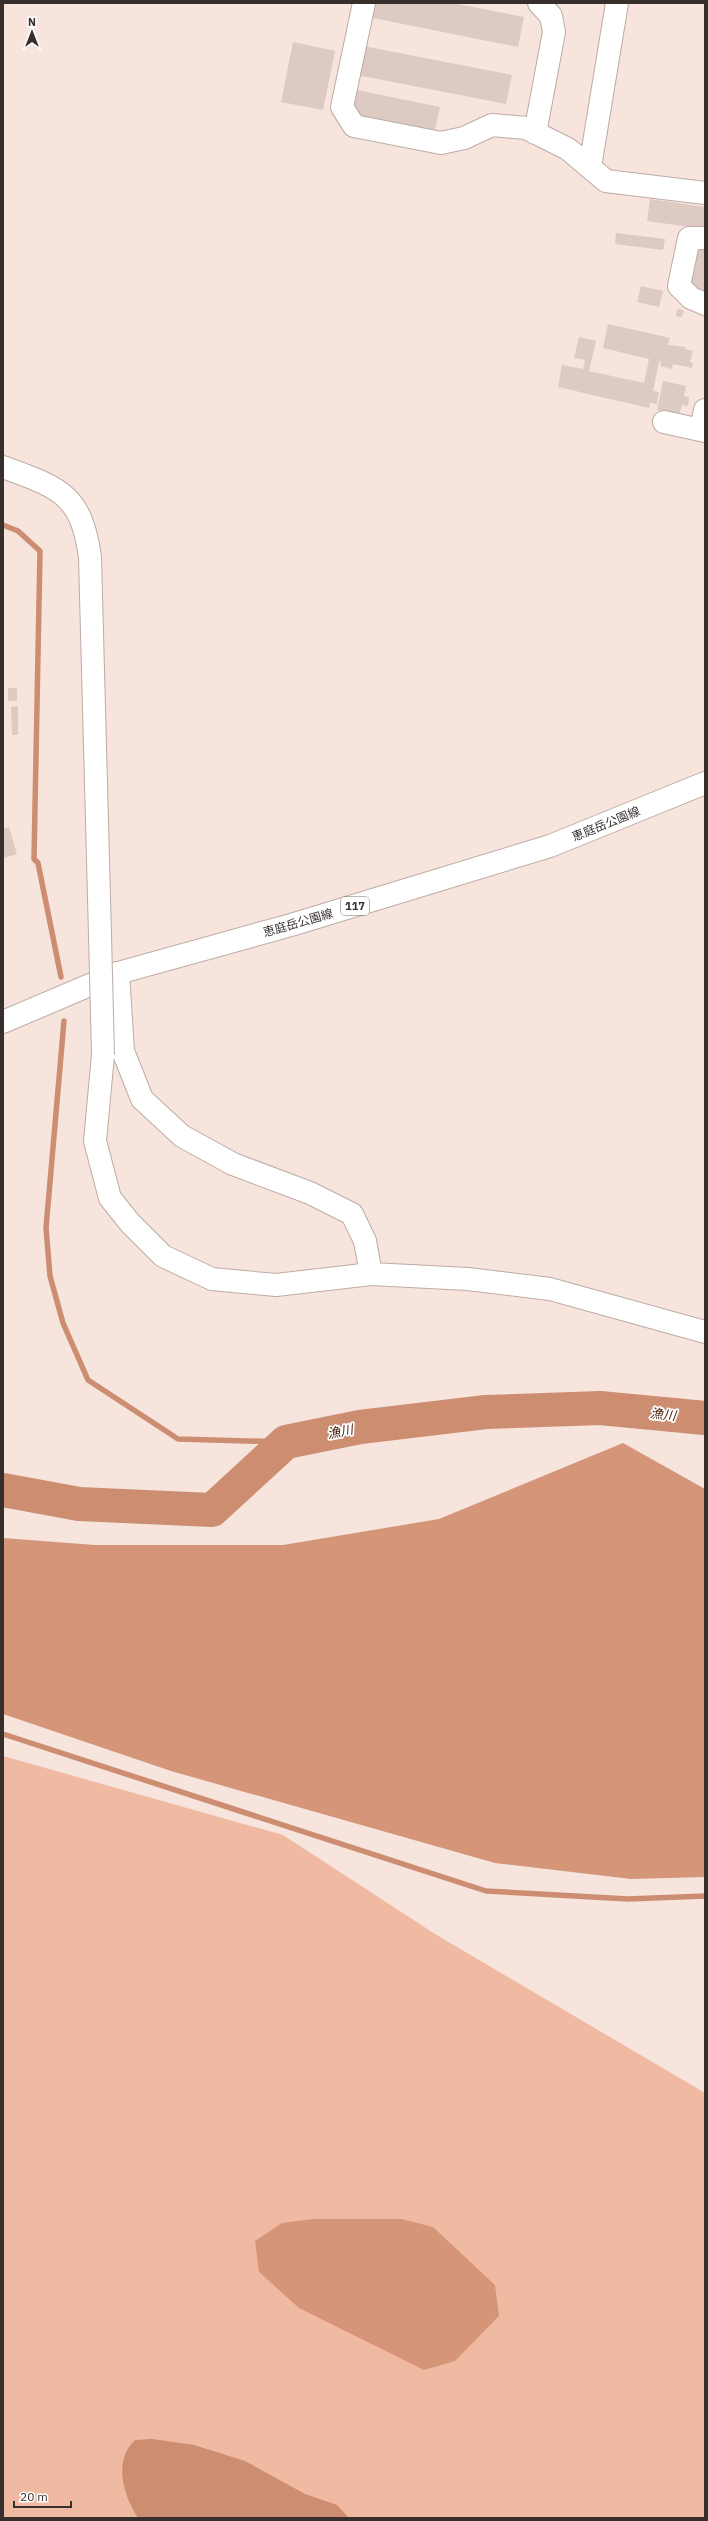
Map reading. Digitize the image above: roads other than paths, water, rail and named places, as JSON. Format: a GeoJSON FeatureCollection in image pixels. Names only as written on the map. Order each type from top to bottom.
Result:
{"type":"FeatureCollection","features":[{"type":"Feature","properties":{"kind":"street"},"geometry":{"type":"LineString","coordinates":[[364,3],[342,107],[354,126],[442,143],[464,138],[492,125],[526,128],[568,149],[606,181],[705,193]]}},
{"type":"Feature","properties":{"kind":"street"},"geometry":{"type":"LineString","coordinates":[[535,133],[554,32],[551,16],[539,3]]}},
{"type":"Feature","properties":{"kind":"street"},"geometry":{"type":"LineString","coordinates":[[590,167],[617,3]]}},
{"type":"Feature","properties":{"kind":"street"},"geometry":{"type":"LineString","coordinates":[[705,238],[688,238],[678,286],[691,298],[705,304]]}},
{"type":"Feature","properties":{"kind":"street"},"geometry":{"type":"LineString","coordinates":[[664,422],[704,424]]}},
{"type":"Feature","properties":{"kind":"street"},"geometry":{"type":"LineString","coordinates":[[3,467],[41,481],[64,493],[80,516],[87,534],[90,557],[103,1056],[95,1141],[110,1198],[130,1223],[163,1256],[212,1278],[276,1284],[372,1274],[468,1279],[550,1289],[705,1332]]}},
{"type":"Feature","properties":{"kind":"street","name":"恵庭岳公園線"},"geometry":{"type":"LineString","coordinates":[[3,1022],[118,973],[291,925],[550,846],[705,783]]}},
{"type":"Feature","properties":{"kind":"street"},"geometry":{"type":"LineString","coordinates":[[118,973],[124,1051],[142,1099],[182,1136],[233,1164],[310,1193],[352,1214],[365,1241],[372,1274]]}},
{"type":"Feature","properties":{"kind":"waterway"},"geometry":{"type":"LineString","coordinates":[[3,525],[18,531],[40,551],[34,859],[38,863],[61,977]]}},
{"type":"Feature","properties":{"kind":"waterway"},"geometry":{"type":"LineString","coordinates":[[64,1021],[46,1228],[50,1276],[63,1323],[88,1380],[178,1439],[286,1442]]}},
{"type":"Feature","properties":{"kind":"waterway","name":"漁川"},"geometry":{"type":"LineString","coordinates":[[3,1490],[79,1504],[212,1510],[286,1442],[360,1427],[486,1412],[600,1408],[705,1418]]}},
{"type":"Feature","properties":{"kind":"waterway"},"geometry":{"type":"LineString","coordinates":[[3,1734],[486,1891],[628,1899],[705,1896]]}}]}
